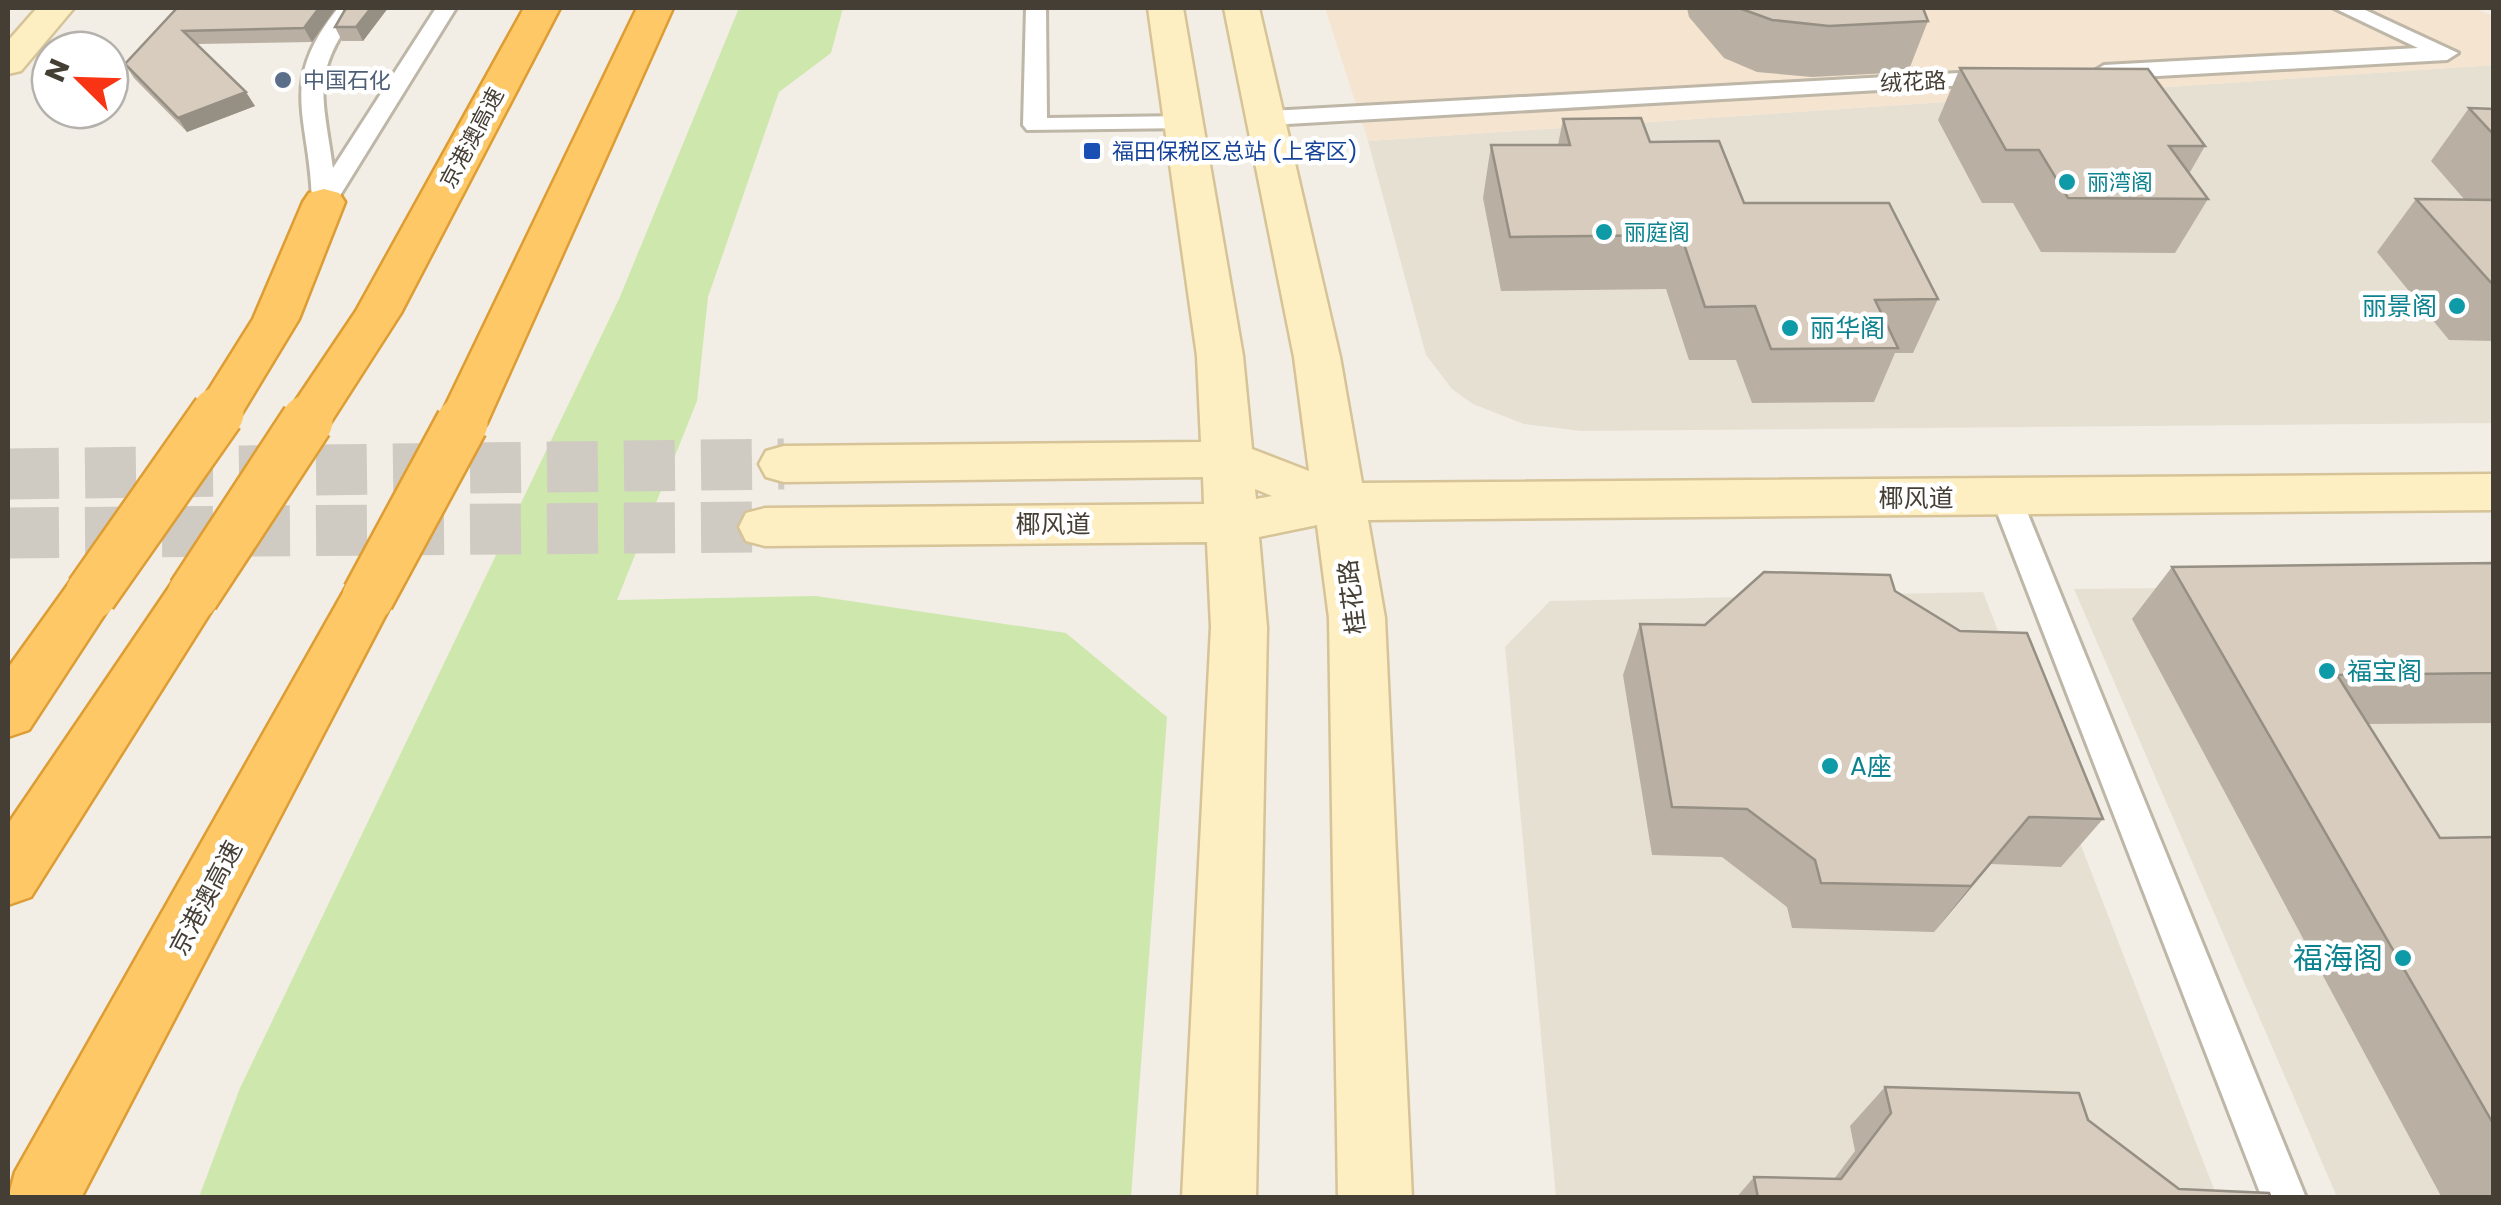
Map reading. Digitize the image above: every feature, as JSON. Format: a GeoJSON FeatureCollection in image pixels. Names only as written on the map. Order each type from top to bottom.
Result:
{"type":"FeatureCollection","features":[{"type":"Feature","properties":{"kind":"highway","name":"京港澳高速"},"geometry":{"type":"LineString","coordinates":[[8,877],[378,314],[542,8]]}},
{"type":"Feature","properties":{"kind":"highway","name":"京港澳高速"},"geometry":{"type":"LineString","coordinates":[[41,1198],[462,423],[655,8]]}},
{"type":"Feature","properties":{"kind":"highway"},"geometry":{"type":"LineString","coordinates":[[8,713],[218,413],[276,319],[324,202]]}},
{"type":"Feature","properties":{"kind":"highway"},"geometry":{"type":"LineString","coordinates":[[75,1198],[163,978]]}},
{"type":"Feature","properties":{"kind":"main road"},"geometry":{"type":"LineString","coordinates":[[8,63],[56,8]]}},
{"type":"Feature","properties":{"kind":"main road"},"geometry":{"type":"LineString","coordinates":[[1165,8],[1220,356],[1239,627],[1220,1198]]}},
{"type":"Feature","properties":{"kind":"main road","name":"桂花路"},"geometry":{"type":"LineString","coordinates":[[1241,8],[1317,356],[1357,618],[1375,1198]]}},
{"type":"Feature","properties":{"kind":"main road","name":"椰风道"},"geometry":{"type":"LineString","coordinates":[[784,464],[1227,459],[1339,502]]}},
{"type":"Feature","properties":{"kind":"main road","name":"椰风道"},"geometry":{"type":"LineString","coordinates":[[764,527],[1232,523],[1339,502],[2494,492]]}},
{"type":"Feature","properties":{"kind":"lane"},"geometry":{"type":"LineString","coordinates":[[324,202],[325,172],[312,75],[321,46],[349,8]]}},
{"type":"Feature","properties":{"kind":"lane"},"geometry":{"type":"LineString","coordinates":[[324,202],[446,8]]}},
{"type":"Feature","properties":{"kind":"lane"},"geometry":{"type":"LineString","coordinates":[[1036,8],[1036,125],[1184,123]]}},
{"type":"Feature","properties":{"kind":"lane"},"geometry":{"type":"LineString","coordinates":[[2077,73],[2447,52],[2344,8]]}},
{"type":"Feature","properties":{"kind":"lane","name":"绒花路"},"geometry":{"type":"LineString","coordinates":[[1268,118],[2018,76]]}},
{"type":"Feature","properties":{"kind":"lane"},"geometry":{"type":"LineString","coordinates":[[2006,497],[2284,1198]]}},
{"type":"Feature","properties":{"kind":"shaded area"},"geometry":{"type":"Polygon","coordinates":[[[1325,8],[2474,8],[2493,16],[2494,65],[1368,141],[1325,8]]]}},
{"type":"Feature","properties":{"kind":"shaded area"},"geometry":{"type":"Polygon","coordinates":[[[2493,65],[2493,423],[1582,431],[1524,424],[1473,404],[1452,389],[1426,355],[1368,141],[2493,65]]]}},
{"type":"Feature","properties":{"kind":"shaded area"},"geometry":{"type":"Polygon","coordinates":[[[2493,584],[2493,1197],[2337,1197],[2074,589],[2493,584]]]}},
{"type":"Feature","properties":{"kind":"shaded area"},"geometry":{"type":"Polygon","coordinates":[[[1983,592],[2217,1197],[1556,1197],[1505,647],[1550,601],[1983,592]]]}},
{"type":"Feature","properties":{"kind":"green space"},"geometry":{"type":"Polygon","coordinates":[[[739,8],[843,8],[831,53],[779,92],[708,297],[697,401],[617,600],[816,596],[1066,633],[1167,717],[1131,1197],[199,1197],[240,1088],[619,299],[739,8]]]}},
{"type":"Feature","properties":{"kind":"building"},"geometry":{"type":"Polygon","coordinates":[[[177,8],[319,8],[304,28],[183,31],[246,92],[178,118],[130,69],[130,59],[177,8]]]}},
{"type":"Feature","properties":{"kind":"building"},"geometry":{"type":"Polygon","coordinates":[[[346,8],[371,8],[356,27],[335,27],[346,8]]]}},
{"type":"Feature","properties":{"kind":"building"},"geometry":{"type":"Polygon","coordinates":[[[1739,8],[1923,8],[1928,21],[1829,26],[1772,20],[1739,8]]]}},
{"type":"Feature","properties":{"kind":"building"},"geometry":{"type":"Polygon","coordinates":[[[1960,68],[2148,69],[2205,146],[2169,146],[2208,199],[2068,198],[2039,150],[2006,150],[1960,68]]]}},
{"type":"Feature","properties":{"kind":"building"},"geometry":{"type":"Polygon","coordinates":[[[2469,108],[2494,109],[2494,135],[2469,108]]]}},
{"type":"Feature","properties":{"kind":"building"},"geometry":{"type":"Polygon","coordinates":[[[1641,118],[1650,142],[1719,141],[1744,203],[1889,203],[1938,299],[1875,300],[1898,348],[1771,349],[1755,306],[1705,307],[1681,235],[1510,237],[1491,145],[1570,145],[1563,119],[1641,118]]]}},
{"type":"Feature","properties":{"kind":"building"},"geometry":{"type":"Polygon","coordinates":[[[2416,199],[2494,200],[2494,286],[2416,199]]]}},
{"type":"Feature","properties":{"kind":"building"},"geometry":{"type":"Polygon","coordinates":[[[2494,563],[2494,673],[2337,675],[2440,838],[2494,837],[2494,1125],[2172,567],[2494,563]]]}},
{"type":"Feature","properties":{"kind":"building","name":"A座"},"geometry":{"type":"Polygon","coordinates":[[[1764,572],[1890,575],[1895,591],[1960,631],[2027,633],[2103,819],[2029,817],[1971,886],[1821,883],[1815,860],[1747,809],[1672,807],[1640,624],[1705,625],[1764,572]]]}},
{"type":"Feature","properties":{"kind":"building"},"geometry":{"type":"Polygon","coordinates":[[[1885,1087],[2079,1093],[2088,1120],[2179,1189],[2269,1193],[2271,1198],[1758,1198],[1754,1177],[1841,1179],[1891,1113],[1885,1087]]]}},
{"type":"Feature","properties":{"kind":"tunnel"},"geometry":{"type":"LineString","coordinates":[[8,474],[784,464]]}},
{"type":"Feature","properties":{"kind":"tunnel"},"geometry":{"type":"LineString","coordinates":[[8,533],[765,527]]}},
{"type":"Feature","properties":{"kind":"place","name":"中国石化"},"geometry":{"type":"Point","coordinates":[283,80]}},
{"type":"Feature","properties":{"kind":"place","name":"福田保税区总站 (上客区)"},"geometry":{"type":"Point","coordinates":[1092,151]}},
{"type":"Feature","properties":{"kind":"place","name":"丽湾阁"},"geometry":{"type":"Point","coordinates":[2067,182]}},
{"type":"Feature","properties":{"kind":"place","name":"丽庭阁"},"geometry":{"type":"Point","coordinates":[1604,232]}},
{"type":"Feature","properties":{"kind":"place","name":"丽景阁"},"geometry":{"type":"Point","coordinates":[2457,306]}},
{"type":"Feature","properties":{"kind":"place","name":"丽华阁"},"geometry":{"type":"Point","coordinates":[1790,328]}},
{"type":"Feature","properties":{"kind":"place","name":"福宝阁"},"geometry":{"type":"Point","coordinates":[2327,671]}},
{"type":"Feature","properties":{"kind":"place","name":"A座"},"geometry":{"type":"Point","coordinates":[1830,766]}},
{"type":"Feature","properties":{"kind":"place","name":"福海阁"},"geometry":{"type":"Point","coordinates":[2403,958]}}]}
